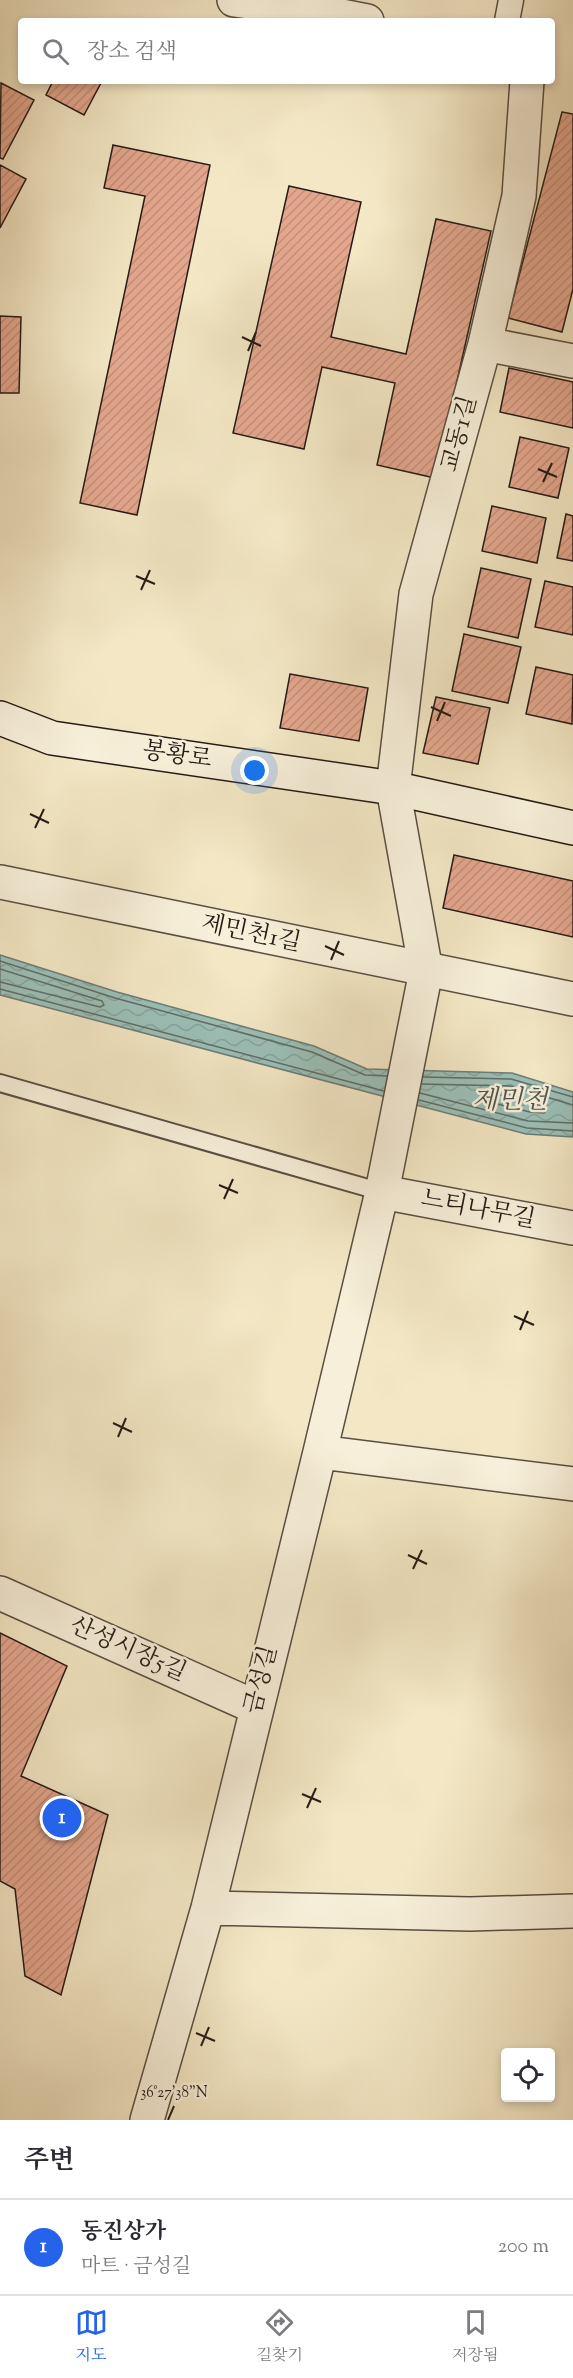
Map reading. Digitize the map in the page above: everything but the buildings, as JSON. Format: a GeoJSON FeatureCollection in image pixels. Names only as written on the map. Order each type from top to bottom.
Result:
{"type":"FeatureCollection","features":[{"type":"Feature","properties":{"kind":"street"},"geometry":{"type":"LineString","coordinates":[[234,0],[306,9],[352,18]]}},
{"type":"Feature","properties":{"kind":"street"},"geometry":{"type":"LineString","coordinates":[[508,18],[511,0]]}},
{"type":"Feature","properties":{"kind":"street","name":"교동1길"},"geometry":{"type":"LineString","coordinates":[[393,788],[416,594],[485,344],[519,196],[528,84]]}},
{"type":"Feature","properties":{"kind":"street"},"geometry":{"type":"LineString","coordinates":[[485,344],[573,361]]}},
{"type":"Feature","properties":{"kind":"street","name":"봉황로"},"geometry":{"type":"LineString","coordinates":[[0,718],[52,738],[393,788],[573,828]]}},
{"type":"Feature","properties":{"kind":"street"},"geometry":{"type":"LineString","coordinates":[[393,788],[426,971]]}},
{"type":"Feature","properties":{"kind":"street","name":"제민천1길"},"geometry":{"type":"LineString","coordinates":[[0,882],[426,971],[573,999]]}},
{"type":"Feature","properties":{"kind":"street","name":"금성길"},"geometry":{"type":"LineString","coordinates":[[147,2120],[207,1908],[320,1452],[382,1191],[426,971]]}},
{"type":"Feature","properties":{"kind":"street","name":"느티나무길"},"geometry":{"type":"LineString","coordinates":[[382,1191],[573,1228]]}},
{"type":"Feature","properties":{"kind":"street"},"geometry":{"type":"LineString","coordinates":[[320,1452],[573,1484]]}},
{"type":"Feature","properties":{"kind":"street","name":"산성시장5길"},"geometry":{"type":"LineString","coordinates":[[0,1593],[255,1707]]}},
{"type":"Feature","properties":{"kind":"street"},"geometry":{"type":"LineString","coordinates":[[207,1908],[470,1914],[573,1911]]}},
{"type":"Feature","properties":{"kind":"lane"},"geometry":{"type":"LineString","coordinates":[[0,1083],[382,1191]]}},
{"type":"Feature","properties":{"kind":"water","name":"제민천"},"geometry":{"type":"Polygon","coordinates":[[[0,955],[117,992],[314,1046],[367,1069],[512,1073],[573,1092],[573,1137],[526,1134],[0,995],[0,955]]]}},
{"type":"Feature","properties":{"kind":"place","name":"동진상가"},"geometry":{"type":"Point","coordinates":[62,1818]}}]}
